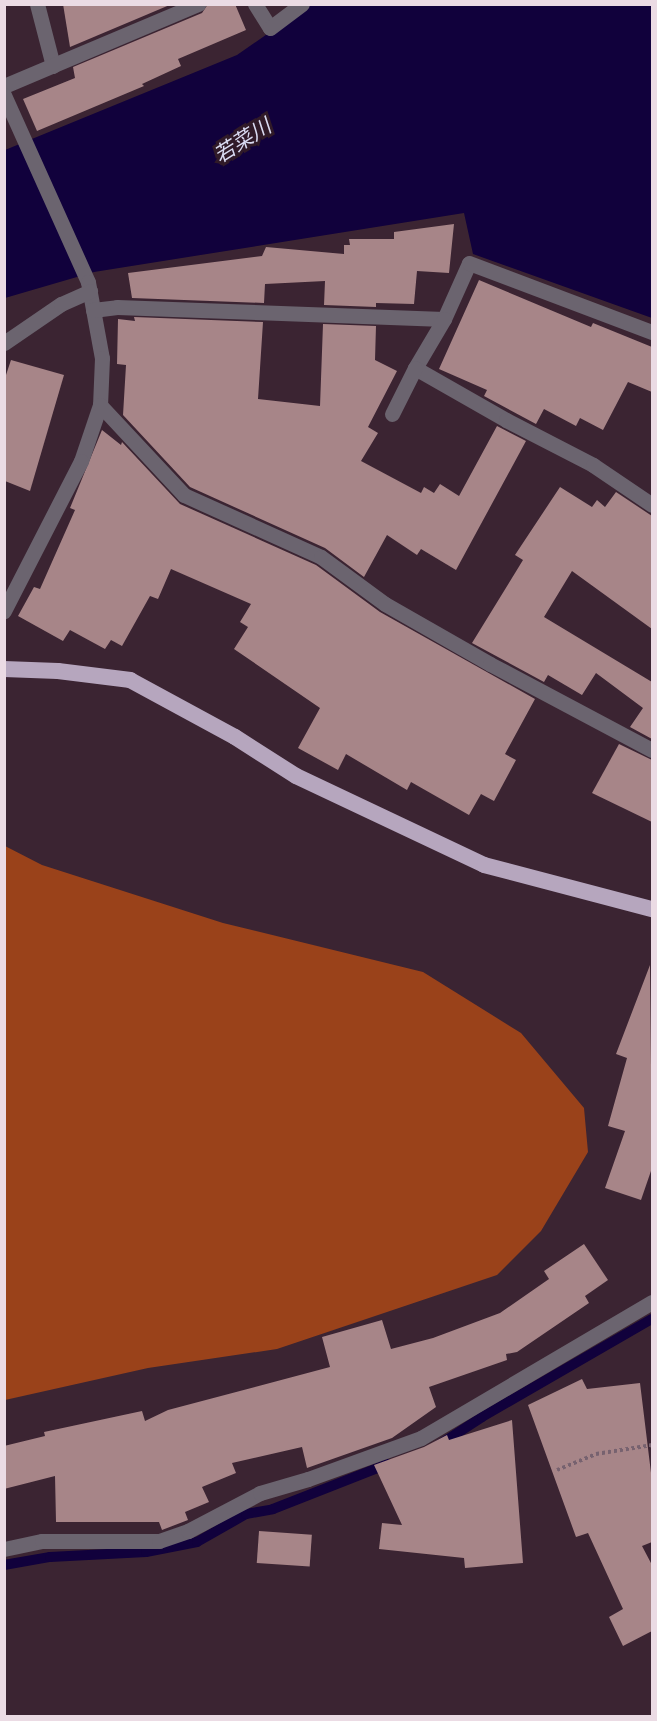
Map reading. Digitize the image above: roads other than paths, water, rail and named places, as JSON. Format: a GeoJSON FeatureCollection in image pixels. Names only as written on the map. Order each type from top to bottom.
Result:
{"type":"FeatureCollection","features":[{"type":"Feature","properties":{"kind":"highway"},"geometry":{"type":"LineString","coordinates":[[4,669],[58,671],[130,680],[235,737],[296,776],[484,865],[652,909]]}},
{"type":"Feature","properties":{"kind":"street"},"geometry":{"type":"LineString","coordinates":[[37,4],[52,66]]}},
{"type":"Feature","properties":{"kind":"street"},"geometry":{"type":"LineString","coordinates":[[4,86],[198,4]]}},
{"type":"Feature","properties":{"kind":"street"},"geometry":{"type":"LineString","coordinates":[[255,4],[270,28],[302,4]]}},
{"type":"Feature","properties":{"kind":"street"},"geometry":{"type":"LineString","coordinates":[[4,95],[25,136],[89,286],[102,358],[99,405],[70,485],[4,611]]}},
{"type":"Feature","properties":{"kind":"street"},"geometry":{"type":"LineString","coordinates":[[392,414],[415,368],[444,320],[469,264],[652,332]]}},
{"type":"Feature","properties":{"kind":"street"},"geometry":{"type":"LineString","coordinates":[[4,343],[89,286]]}},
{"type":"Feature","properties":{"kind":"street"},"geometry":{"type":"LineString","coordinates":[[93,310],[117,307],[444,320]]}},
{"type":"Feature","properties":{"kind":"street"},"geometry":{"type":"LineString","coordinates":[[415,368],[506,420],[593,465],[652,505]]}},
{"type":"Feature","properties":{"kind":"street"},"geometry":{"type":"LineString","coordinates":[[99,405],[184,495],[321,557],[385,604],[490,664],[652,750]]}},
{"type":"Feature","properties":{"kind":"street"},"geometry":{"type":"LineString","coordinates":[[4,1549],[42,1541],[159,1541],[188,1531],[260,1493],[308,1479],[421,1438],[652,1302]]}},
{"type":"Feature","properties":{"kind":"water","name":"若菜川"},"geometry":{"type":"Polygon","coordinates":[[[309,5],[652,5],[652,318],[473,254],[464,213],[94,272],[5,298],[5,150],[237,55],[309,5]]]}},
{"type":"Feature","properties":{"kind":"waterway"},"geometry":{"type":"LineString","coordinates":[[436,1447],[482,1417],[652,1319]]}},
{"type":"Feature","properties":{"kind":"waterway"},"geometry":{"type":"LineString","coordinates":[[4,1565],[50,1557],[146,1552],[197,1542],[246,1514],[273,1509],[388,1464]]}}]}
